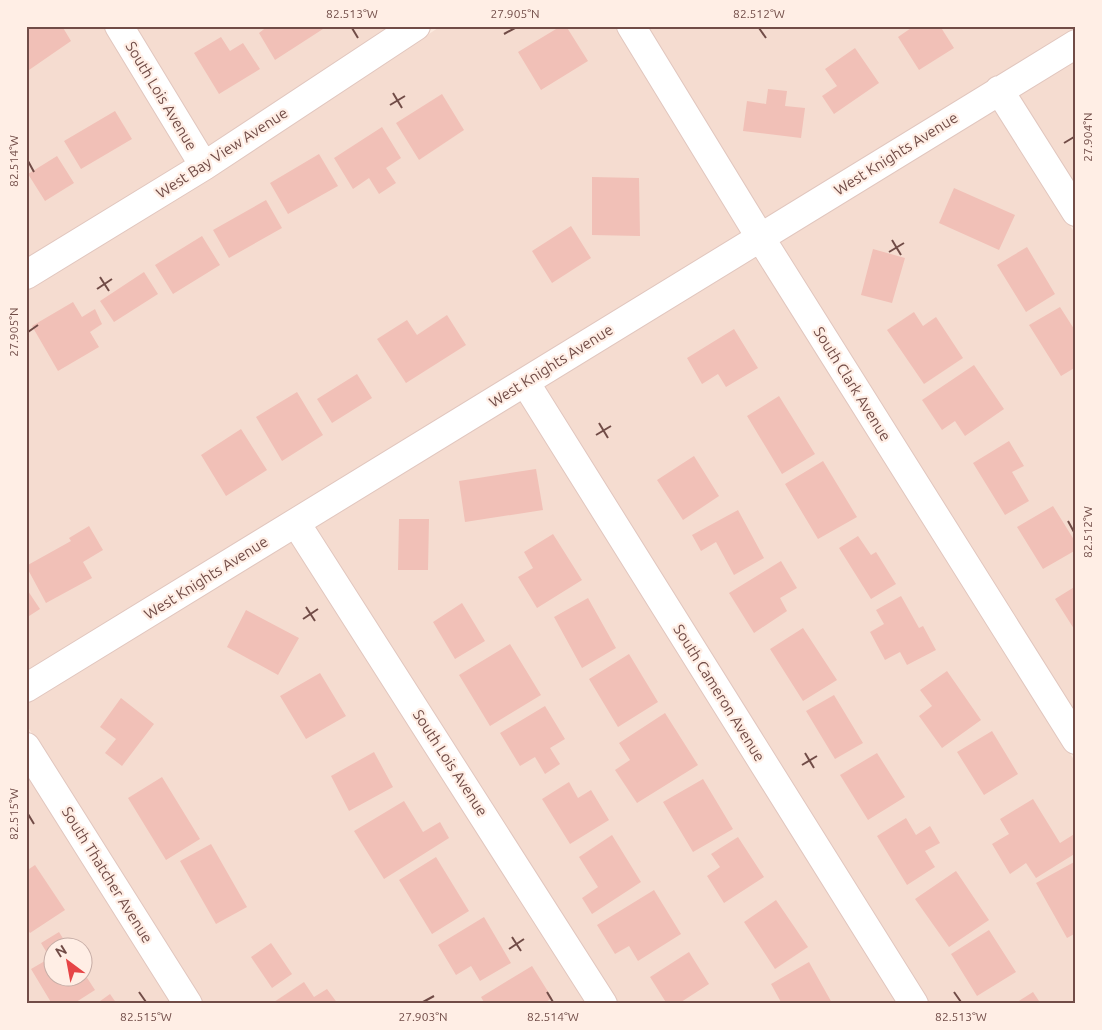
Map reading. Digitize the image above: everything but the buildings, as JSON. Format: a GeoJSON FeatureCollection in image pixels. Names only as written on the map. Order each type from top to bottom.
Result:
{"type":"FeatureCollection","features":[{"type":"Feature","properties":{"kind":"street","name":"South Lois Avenue"},"geometry":{"type":"LineString","coordinates":[[119,26],[204,166]]}},
{"type":"Feature","properties":{"kind":"street","name":"West Bay View Avenue"},"geometry":{"type":"LineString","coordinates":[[26,276],[204,166],[416,26]]}},
{"type":"Feature","properties":{"kind":"street","name":"South Clark Avenue"},"geometry":{"type":"LineString","coordinates":[[631,26],[760,237],[1076,740]]}},
{"type":"Feature","properties":{"kind":"street","name":"West Knights Avenue"},"geometry":{"type":"LineString","coordinates":[[26,688],[1076,44]]}},
{"type":"Feature","properties":{"kind":"street"},"geometry":{"type":"LineString","coordinates":[[1000,90],[1076,212]]}},
{"type":"Feature","properties":{"kind":"street","name":"South Cameron Avenue"},"geometry":{"type":"LineString","coordinates":[[525,382],[914,1004]]}},
{"type":"Feature","properties":{"kind":"street","name":"South Lois Avenue"},"geometry":{"type":"LineString","coordinates":[[296,523],[603,1004]]}},
{"type":"Feature","properties":{"kind":"street","name":"South Thatcher Avenue"},"geometry":{"type":"LineString","coordinates":[[26,746],[188,1004]]}},
{"type":"Feature","properties":{"kind":"shaded area"},"geometry":{"type":"Polygon","coordinates":[[[26,26],[105,26],[186,161],[26,260],[26,26]]]}},
{"type":"Feature","properties":{"kind":"shaded area"},"geometry":{"type":"Polygon","coordinates":[[[133,26],[391,26],[207,148],[133,26]]]}},
{"type":"Feature","properties":{"kind":"shaded area"},"geometry":{"type":"Polygon","coordinates":[[[441,26],[616,26],[743,232],[26,673],[26,291],[221,171],[441,26]]]}},
{"type":"Feature","properties":{"kind":"shaded area"},"geometry":{"type":"Polygon","coordinates":[[[645,26],[1076,26],[1076,28],[763,219],[645,26]]]}},
{"type":"Feature","properties":{"kind":"shaded area"},"geometry":{"type":"Polygon","coordinates":[[[1076,60],[1076,189],[1017,96],[1076,60]]]}},
{"type":"Feature","properties":{"kind":"shaded area"},"geometry":{"type":"Polygon","coordinates":[[[996,108],[1076,235],[1076,718],[778,242],[996,108]]]}},
{"type":"Feature","properties":{"kind":"shaded area"},"geometry":{"type":"Polygon","coordinates":[[[757,255],[1076,763],[1076,1004],[928,1004],[542,387],[757,255]]]}},
{"type":"Feature","properties":{"kind":"shaded area"},"geometry":{"type":"Polygon","coordinates":[[[522,399],[900,1004],[618,1004],[313,528],[522,399]]]}},
{"type":"Feature","properties":{"kind":"shaded area"},"geometry":{"type":"Polygon","coordinates":[[[293,541],[589,1004],[203,1004],[26,724],[26,704],[293,541]]]}},
{"type":"Feature","properties":{"kind":"shaded area"},"geometry":{"type":"Polygon","coordinates":[[[26,769],[174,1004],[26,1004],[26,769]]]}}]}
